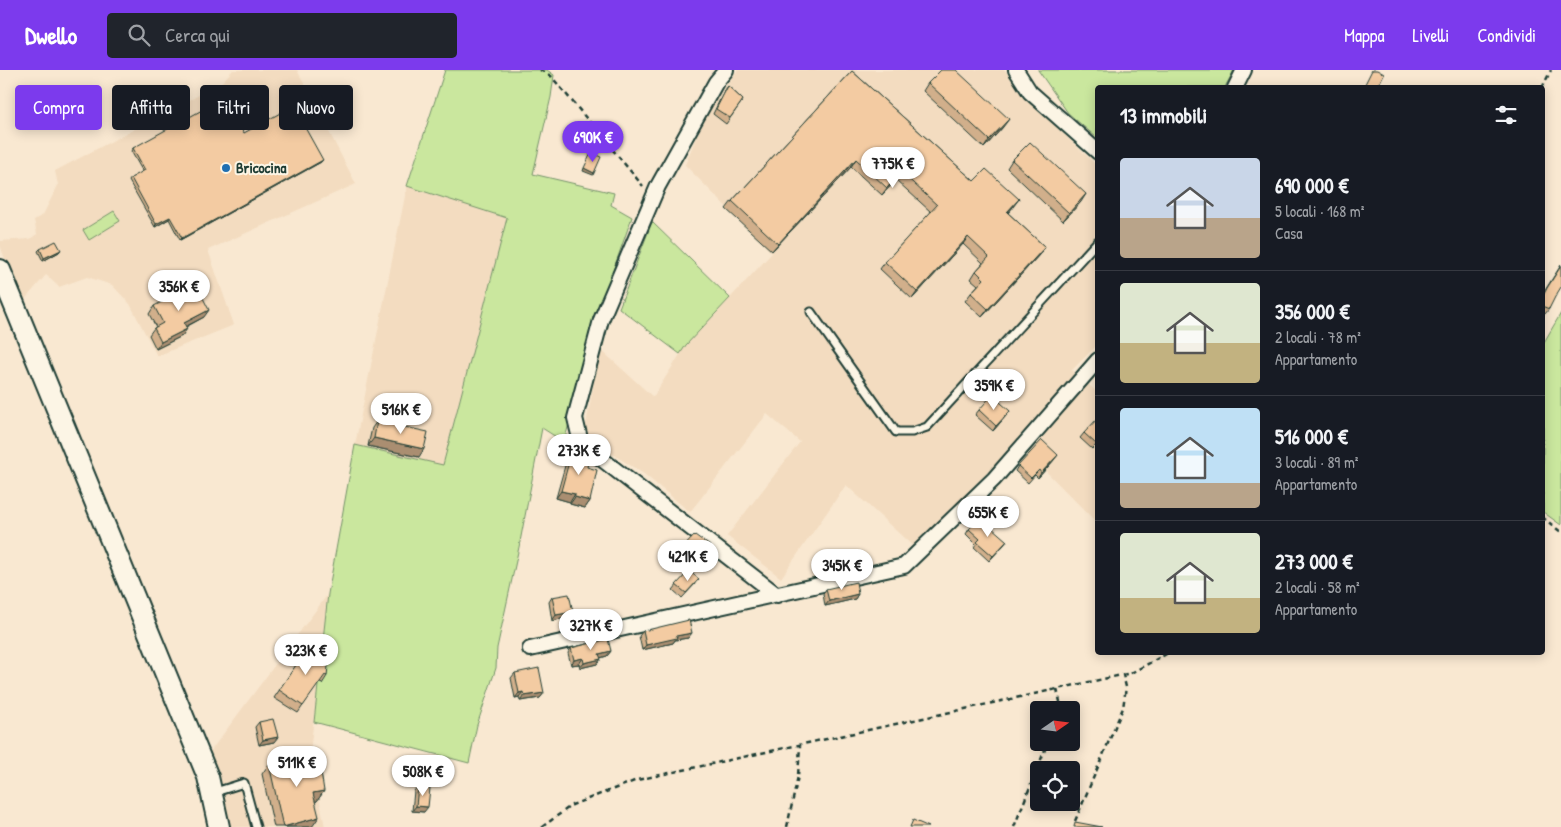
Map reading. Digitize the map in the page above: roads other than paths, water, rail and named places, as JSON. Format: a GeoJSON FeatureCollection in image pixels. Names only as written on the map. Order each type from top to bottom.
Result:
{"type":"FeatureCollection","features":[{"type":"Feature","properties":{"kind":"main road"},"geometry":{"type":"LineString","coordinates":[[0,270],[208,777],[219,827]]}},
{"type":"Feature","properties":{"kind":"street"},"geometry":{"type":"LineString","coordinates":[[726,70],[716,82],[658,186],[601,320],[576,418],[581,443],[776,595]]}},
{"type":"Feature","properties":{"kind":"street"},"geometry":{"type":"LineString","coordinates":[[1016,70],[1030,92],[1095,149]]}},
{"type":"Feature","properties":{"kind":"street"},"geometry":{"type":"LineString","coordinates":[[1236,85],[1244,70]]}},
{"type":"Feature","properties":{"kind":"street"},"geometry":{"type":"LineString","coordinates":[[530,648],[904,566],[994,479],[1095,363]]}},
{"type":"Feature","properties":{"kind":"lane"},"geometry":{"type":"LineString","coordinates":[[811,312],[896,432],[912,432],[927,427],[1095,244]]}},
{"type":"Feature","properties":{"kind":"lane"},"geometry":{"type":"LineString","coordinates":[[212,793],[244,784],[256,827]]}},
{"type":"Feature","properties":{"kind":"place","name":"Bricocina"},"geometry":{"type":"Point","coordinates":[226,168]}}]}
